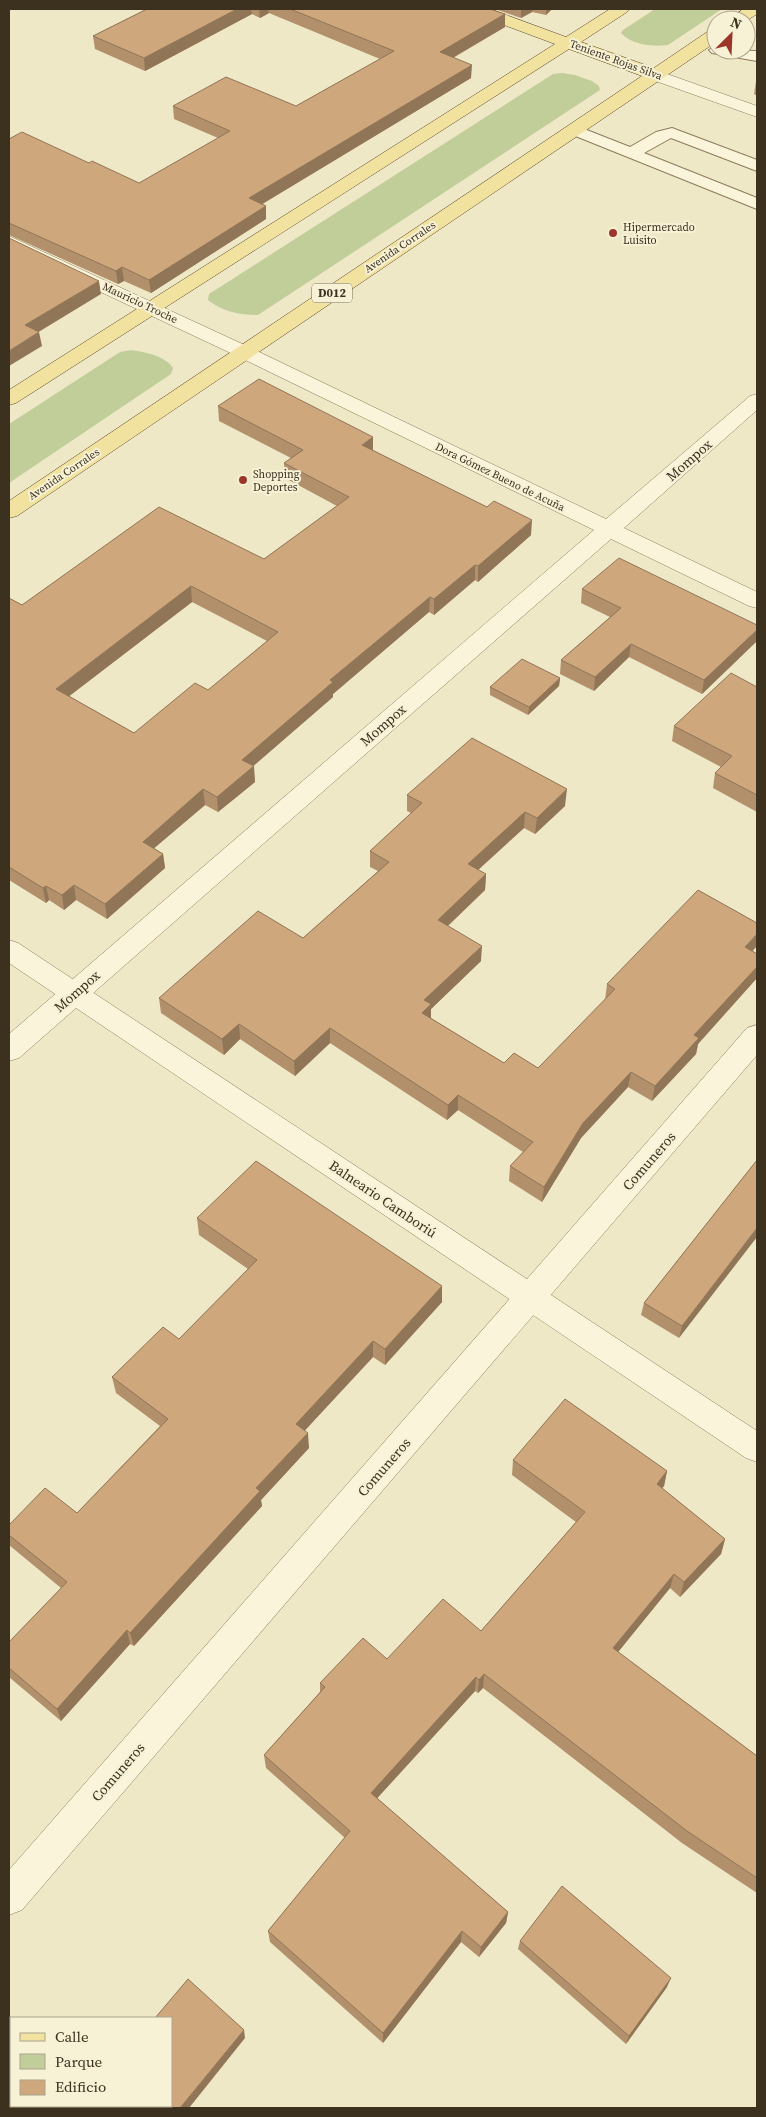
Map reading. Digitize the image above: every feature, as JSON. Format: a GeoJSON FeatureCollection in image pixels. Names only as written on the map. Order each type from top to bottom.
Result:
{"type":"FeatureCollection","features":[{"type":"Feature","properties":{"kind":"main road","name":"Teniente Rojas Silva"},"geometry":{"type":"LineString","coordinates":[[475,9],[656,75]]}},
{"type":"Feature","properties":{"kind":"main road"},"geometry":{"type":"LineString","coordinates":[[9,399],[149,308],[621,9]]}},
{"type":"Feature","properties":{"kind":"main road","name":"Avenida Corrales"},"geometry":{"type":"LineString","coordinates":[[9,511],[706,41]]}},
{"type":"Feature","properties":{"kind":"street","name":"Teniente Rojas Silva"},"geometry":{"type":"LineString","coordinates":[[656,75],[757,112]]}},
{"type":"Feature","properties":{"kind":"street","name":"Mauricio Troche"},"geometry":{"type":"LineString","coordinates":[[9,242],[244,352]]}},
{"type":"Feature","properties":{"kind":"street","name":"Dora Gómez Bueno de Acuña"},"geometry":{"type":"LineString","coordinates":[[244,352],[757,601]]}},
{"type":"Feature","properties":{"kind":"street","name":"Mompox"},"geometry":{"type":"LineString","coordinates":[[9,1050],[757,400]]}},
{"type":"Feature","properties":{"kind":"street","name":"Balneario Camboriú"},"geometry":{"type":"LineString","coordinates":[[9,950],[757,1448]]}},
{"type":"Feature","properties":{"kind":"street","name":"Comuneros"},"geometry":{"type":"LineString","coordinates":[[9,1897],[532,1298],[757,1036]]}},
{"type":"Feature","properties":{"kind":"lane"},"geometry":{"type":"LineString","coordinates":[[697,47],[706,48]]}},
{"type":"Feature","properties":{"kind":"lane"},"geometry":{"type":"LineString","coordinates":[[574,130],[757,204]]}},
{"type":"Feature","properties":{"kind":"lane"},"geometry":{"type":"LineString","coordinates":[[632,153],[662,135],[672,133],[757,166]]}},
{"type":"Feature","properties":{"kind":"green space"},"geometry":{"type":"Polygon","coordinates":[[[655,9],[722,9],[706,10],[706,20],[668,45],[656,46],[637,43],[621,33],[655,9]]]}},
{"type":"Feature","properties":{"kind":"green space"},"geometry":{"type":"Polygon","coordinates":[[[562,73],[592,81],[599,86],[600,90],[258,315],[232,312],[208,300],[209,294],[553,74],[562,73]]]}},
{"type":"Feature","properties":{"kind":"green space"},"geometry":{"type":"Polygon","coordinates":[[[131,350],[149,353],[165,360],[173,368],[171,374],[9,483],[9,424],[120,352],[131,350]]]}},
{"type":"Feature","properties":{"kind":"building"},"geometry":{"type":"Polygon","coordinates":[[[147,9],[237,9],[144,58],[93,36],[147,9]]]}},
{"type":"Feature","properties":{"kind":"building"},"geometry":{"type":"Polygon","coordinates":[[[290,9],[490,9],[505,14],[440,52],[472,65],[249,198],[266,206],[149,280],[122,267],[116,271],[9,223],[9,139],[22,132],[89,163],[92,161],[139,183],[230,131],[173,106],[226,77],[296,106],[394,51],[290,9]]]}},
{"type":"Feature","properties":{"kind":"building"},"geometry":{"type":"Polygon","coordinates":[[[9,238],[99,281],[25,325],[39,332],[9,351],[9,238]]]}},
{"type":"Feature","properties":{"kind":"building"},"geometry":{"type":"Polygon","coordinates":[[[259,379],[373,437],[362,445],[487,507],[494,501],[532,520],[478,566],[475,565],[434,599],[430,597],[330,680],[333,682],[242,760],[254,766],[217,797],[203,789],[143,842],[163,854],[105,904],[74,885],[62,895],[46,886],[43,888],[9,867],[9,598],[22,605],[159,507],[264,559],[349,497],[284,463],[303,450],[218,406],[259,379]],[[191,586],[56,689],[134,733],[195,683],[208,690],[278,632],[191,586]]]}},
{"type":"Feature","properties":{"kind":"building"},"geometry":{"type":"Polygon","coordinates":[[[619,558],[757,625],[757,630],[704,680],[631,644],[595,677],[561,660],[621,608],[582,589],[619,558]]]}},
{"type":"Feature","properties":{"kind":"building"},"geometry":{"type":"Polygon","coordinates":[[[522,659],[560,678],[529,707],[490,687],[522,659]]]}},
{"type":"Feature","properties":{"kind":"building"},"geometry":{"type":"Polygon","coordinates":[[[731,673],[757,687],[757,795],[715,773],[732,756],[674,726],[731,673]]]}},
{"type":"Feature","properties":{"kind":"building"},"geometry":{"type":"Polygon","coordinates":[[[472,738],[567,789],[537,818],[525,812],[468,864],[486,874],[438,920],[482,946],[424,1000],[431,1004],[422,1013],[504,1063],[514,1053],[538,1068],[615,989],[607,984],[698,890],[757,923],[757,934],[745,947],[757,954],[757,967],[694,1035],[699,1038],[655,1086],[631,1072],[583,1123],[544,1187],[510,1166],[533,1142],[458,1095],[448,1105],[330,1028],[294,1061],[239,1024],[222,1039],[159,998],[258,911],[303,938],[389,862],[370,851],[422,803],[407,795],[472,738]]]}},
{"type":"Feature","properties":{"kind":"building"},"geometry":{"type":"Polygon","coordinates":[[[757,1160],[757,1228],[682,1326],[644,1303],[757,1160]]]}},
{"type":"Feature","properties":{"kind":"building"},"geometry":{"type":"Polygon","coordinates":[[[256,1161],[442,1286],[385,1349],[373,1341],[296,1424],[308,1433],[256,1488],[260,1491],[130,1633],[127,1630],[57,1709],[9,1668],[9,1642],[67,1582],[9,1535],[9,1525],[45,1488],[77,1513],[168,1419],[112,1377],[163,1327],[179,1339],[257,1260],[197,1218],[256,1161]]]}},
{"type":"Feature","properties":{"kind":"building"},"geometry":{"type":"Polygon","coordinates":[[[565,1399],[667,1471],[657,1484],[725,1539],[684,1582],[674,1574],[613,1648],[757,1756],[757,1878],[687,1831],[484,1674],[479,1680],[476,1677],[371,1793],[508,1912],[481,1947],[462,1931],[383,2033],[268,1931],[350,1831],[264,1755],[325,1687],[320,1683],[363,1638],[387,1659],[443,1599],[481,1631],[585,1512],[513,1460],[565,1399]]]}},
{"type":"Feature","properties":{"kind":"building"},"geometry":{"type":"Polygon","coordinates":[[[562,1886],[671,1978],[629,2036],[520,1941],[562,1886]]]}},
{"type":"Feature","properties":{"kind":"building"},"geometry":{"type":"Polygon","coordinates":[[[188,1979],[244,2030],[180,2108],[80,2108],[172,2107],[172,2017],[156,2017],[188,1979]]]}},
{"type":"Feature","properties":{"kind":"building"},"geometry":{"type":"Polygon","coordinates":[[[9,2076],[10,2107],[42,2108],[9,2108],[9,2076]]]}},
{"type":"Feature","properties":{"kind":"place","name":"Hipermercado Luisito"},"geometry":{"type":"Point","coordinates":[613,233]}},
{"type":"Feature","properties":{"kind":"place","name":"Shopping Deportes"},"geometry":{"type":"Point","coordinates":[243,480]}}]}
